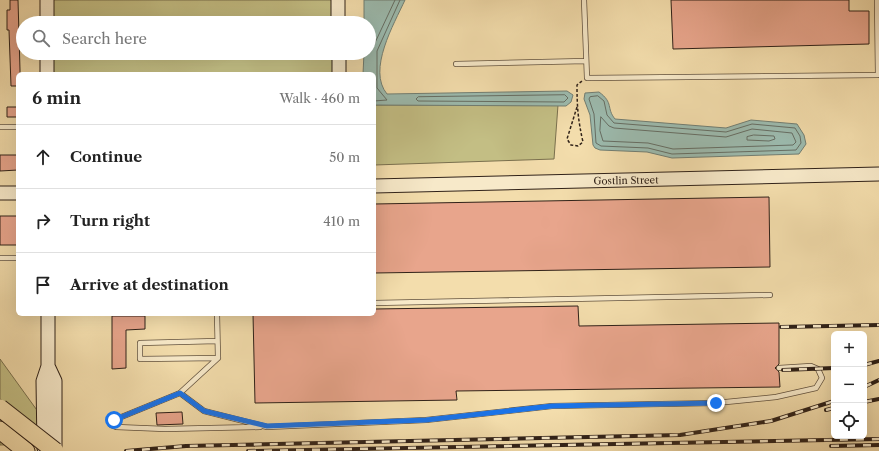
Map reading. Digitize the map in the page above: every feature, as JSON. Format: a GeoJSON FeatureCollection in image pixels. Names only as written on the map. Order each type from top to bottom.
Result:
{"type":"FeatureCollection","features":[{"type":"Feature","properties":{"kind":"highway"},"geometry":{"type":"LineString","coordinates":[[0,408],[55,451]]}},
{"type":"Feature","properties":{"kind":"highway"},"geometry":{"type":"LineString","coordinates":[[0,430],[26,451]]}},
{"type":"Feature","properties":{"kind":"street"},"geometry":{"type":"LineString","coordinates":[[47,0],[47,16]]}},
{"type":"Feature","properties":{"kind":"street"},"geometry":{"type":"LineString","coordinates":[[338,0],[338,16]]}},
{"type":"Feature","properties":{"kind":"street"},"geometry":{"type":"LineString","coordinates":[[47,60],[47,72]]}},
{"type":"Feature","properties":{"kind":"street"},"geometry":{"type":"LineString","coordinates":[[339,60],[339,72]]}},
{"type":"Feature","properties":{"kind":"street","name":"Gostlin Street"},"geometry":{"type":"LineString","coordinates":[[376,186],[879,174]]}},
{"type":"Feature","properties":{"kind":"street"},"geometry":{"type":"LineString","coordinates":[[0,193],[16,193]]}},
{"type":"Feature","properties":{"kind":"street"},"geometry":{"type":"LineString","coordinates":[[44,451],[43,381],[48,366],[48,316]]}},
{"type":"Feature","properties":{"kind":"street"},"geometry":{"type":"LineString","coordinates":[[48,366],[55,381],[55,451]]}},
{"type":"Feature","properties":{"kind":"lane"},"geometry":{"type":"LineString","coordinates":[[584,0],[587,78],[879,75],[877,0]]}},
{"type":"Feature","properties":{"kind":"lane"},"geometry":{"type":"LineString","coordinates":[[456,64],[586,61]]}},
{"type":"Feature","properties":{"kind":"lane"},"geometry":{"type":"LineString","coordinates":[[0,127],[16,127]]}},
{"type":"Feature","properties":{"kind":"lane"},"geometry":{"type":"LineString","coordinates":[[0,258],[16,258]]}},
{"type":"Feature","properties":{"kind":"lane"},"geometry":{"type":"LineString","coordinates":[[376,303],[770,295]]}},
{"type":"Feature","properties":{"kind":"lane"},"geometry":{"type":"LineString","coordinates":[[217,316],[218,358],[180,393],[114,420],[111,425],[116,427],[165,429],[267,426],[426,420],[552,406],[716,403],[776,397],[816,388],[822,378],[818,369],[811,366],[779,368]]}},
{"type":"Feature","properties":{"kind":"lane"},"geometry":{"type":"LineString","coordinates":[[218,342],[140,343],[140,359],[218,358]]}},
{"type":"Feature","properties":{"kind":"lane"},"geometry":{"type":"LineString","coordinates":[[180,393],[204,411],[267,426]]}},
{"type":"Feature","properties":{"kind":"path"},"geometry":{"type":"LineString","coordinates":[[577,107],[567,139],[571,146],[578,146],[583,142],[578,122],[577,85],[587,78]]}},
{"type":"Feature","properties":{"kind":"shaded area"},"geometry":{"type":"Polygon","coordinates":[[[47,0],[338,0],[338,16],[47,16],[47,0]]]}},
{"type":"Feature","properties":{"kind":"shaded area"},"geometry":{"type":"Polygon","coordinates":[[[47,60],[339,60],[339,72],[47,72],[47,60]]]}},
{"type":"Feature","properties":{"kind":"shaded area"},"geometry":{"type":"Polygon","coordinates":[[[376,105],[558,105],[554,159],[376,165],[376,105]]]}},
{"type":"Feature","properties":{"kind":"shaded area"},"geometry":{"type":"Polygon","coordinates":[[[0,359],[39,413],[37,444],[0,445],[0,402],[4,402],[0,399],[0,359]]]}},
{"type":"Feature","properties":{"kind":"water"},"geometry":{"type":"Polygon","coordinates":[[[364,0],[405,0],[389,34],[381,60],[380,73],[382,84],[387,94],[567,91],[573,95],[571,102],[566,106],[376,105],[376,72],[363,72],[364,60],[376,60],[376,16],[364,16],[364,0]]]}},
{"type":"Feature","properties":{"kind":"water"},"geometry":{"type":"Polygon","coordinates":[[[599,92],[607,99],[612,115],[615,119],[726,128],[751,120],[797,124],[804,135],[806,144],[799,154],[672,158],[647,152],[600,150],[595,148],[593,145],[590,115],[584,99],[585,93],[599,92]]]}},
{"type":"Feature","properties":{"kind":"building"},"geometry":{"type":"Polygon","coordinates":[[[10,0],[18,0],[18,16],[16,16],[16,60],[20,60],[20,72],[16,72],[16,86],[11,86],[9,30],[7,30],[7,10],[10,10],[10,0]]]}},
{"type":"Feature","properties":{"kind":"building"},"geometry":{"type":"Polygon","coordinates":[[[671,0],[849,0],[849,11],[869,11],[869,44],[673,49],[671,0]]]}},
{"type":"Feature","properties":{"kind":"building"},"geometry":{"type":"Polygon","coordinates":[[[7,107],[16,107],[16,117],[7,117],[7,107]]]}},
{"type":"Feature","properties":{"kind":"building"},"geometry":{"type":"Polygon","coordinates":[[[0,155],[16,155],[16,170],[0,171],[0,155]]]}},
{"type":"Feature","properties":{"kind":"building"},"geometry":{"type":"Polygon","coordinates":[[[769,197],[770,267],[376,273],[376,204],[769,197]]]}},
{"type":"Feature","properties":{"kind":"building"},"geometry":{"type":"Polygon","coordinates":[[[0,216],[16,216],[16,245],[0,245],[0,216]]]}},
{"type":"Feature","properties":{"kind":"building"},"geometry":{"type":"Polygon","coordinates":[[[578,306],[579,326],[779,323],[779,364],[775,368],[779,372],[780,387],[456,391],[457,400],[255,403],[253,316],[376,316],[376,309],[578,306]]]}},
{"type":"Feature","properties":{"kind":"building"},"geometry":{"type":"Polygon","coordinates":[[[112,316],[145,316],[145,329],[126,330],[126,368],[112,369],[112,316]]]}},
{"type":"Feature","properties":{"kind":"building"},"geometry":{"type":"Polygon","coordinates":[[[182,412],[183,424],[157,425],[156,413],[182,412]]]}},
{"type":"Feature","properties":{"kind":"railway"},"geometry":{"type":"LineString","coordinates":[[781,327],[879,325]]}},
{"type":"Feature","properties":{"kind":"railway"},"geometry":{"type":"LineString","coordinates":[[867,364],[879,361]]}},
{"type":"Feature","properties":{"kind":"railway"},"geometry":{"type":"LineString","coordinates":[[783,370],[831,368]]}},
{"type":"Feature","properties":{"kind":"railway"},"geometry":{"type":"LineString","coordinates":[[867,386],[879,380]]}},
{"type":"Feature","properties":{"kind":"railway"},"geometry":{"type":"LineString","coordinates":[[867,401],[879,399]]}},
{"type":"Feature","properties":{"kind":"railway"},"geometry":{"type":"LineString","coordinates":[[126,451],[186,446],[680,435],[771,421],[831,402]]}},
{"type":"Feature","properties":{"kind":"railway"},"geometry":{"type":"LineString","coordinates":[[826,410],[831,409]]}},
{"type":"Feature","properties":{"kind":"railway"},"geometry":{"type":"LineString","coordinates":[[248,451],[879,439]]}},
{"type":"Feature","properties":{"kind":"railway"},"geometry":{"type":"LineString","coordinates":[[831,446],[879,445]]}},
{"type":"Feature","properties":{"kind":"route"},"geometry":{"type":"LineString","coordinates":[[114,420],[180,393],[204,411],[267,426],[426,420],[552,406],[716,403]]}}]}
